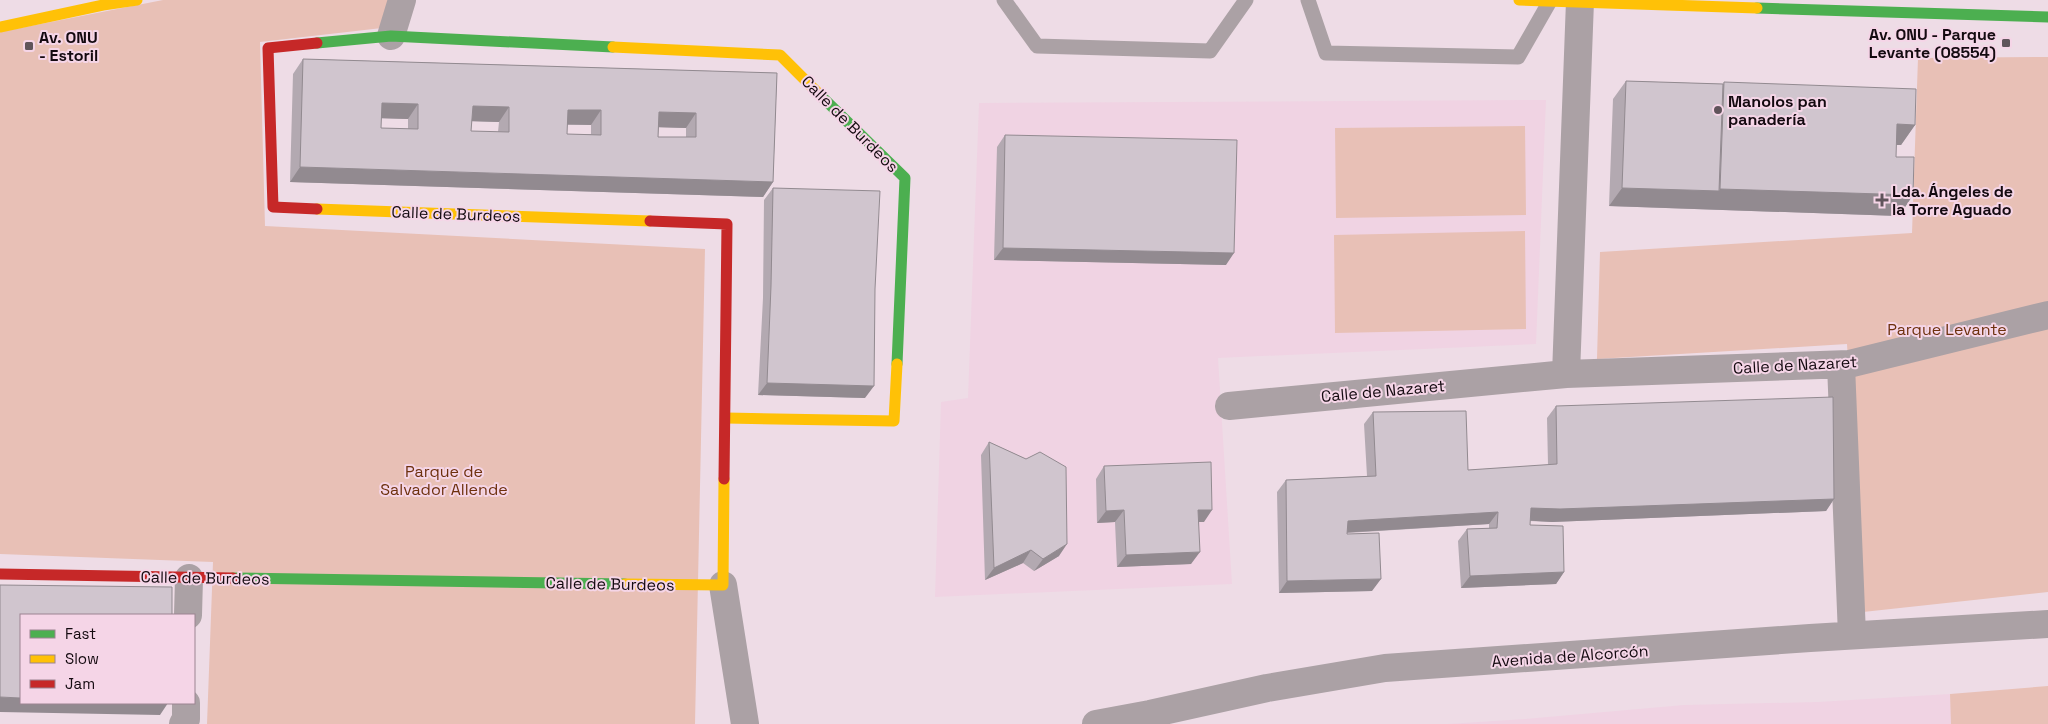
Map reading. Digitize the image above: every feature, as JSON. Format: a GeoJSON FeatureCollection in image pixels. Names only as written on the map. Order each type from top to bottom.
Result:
{"type":"FeatureCollection","features":[{"type":"Feature","properties":{"kind":"street"},"geometry":{"type":"LineString","coordinates":[[0,27],[103,3],[138,0]]}},
{"type":"Feature","properties":{"kind":"street"},"geometry":{"type":"LineString","coordinates":[[391,36],[402,0]]}},
{"type":"Feature","properties":{"kind":"street"},"geometry":{"type":"LineString","coordinates":[[1519,0],[1682,2],[2048,17]]}},
{"type":"Feature","properties":{"kind":"street"},"geometry":{"type":"LineString","coordinates":[[1566,374],[1580,2]]}},
{"type":"Feature","properties":{"kind":"street","name":"Calle de Burdeos"},"geometry":{"type":"LineString","coordinates":[[0,574],[723,585],[727,224],[273,207],[268,48],[391,36],[780,54],[904,178],[894,420],[726,418]]}},
{"type":"Feature","properties":{"kind":"street","name":"Calle de Nazaret"},"geometry":{"type":"LineString","coordinates":[[1229,406],[1566,374],[1841,365],[2048,315]]}},
{"type":"Feature","properties":{"kind":"street"},"geometry":{"type":"LineString","coordinates":[[1841,365],[1852,636]]}},
{"type":"Feature","properties":{"kind":"street"},"geometry":{"type":"LineString","coordinates":[[188,578],[188,614]]}},
{"type":"Feature","properties":{"kind":"street"},"geometry":{"type":"LineString","coordinates":[[723,585],[745,724]]}},
{"type":"Feature","properties":{"kind":"street","name":"Avenida de Alcorcón"},"geometry":{"type":"LineString","coordinates":[[1096,724],[1267,688],[1384,668],[2048,624]]}},
{"type":"Feature","properties":{"kind":"street"},"geometry":{"type":"LineString","coordinates":[[183,724],[186,719],[186,704]]}},
{"type":"Feature","properties":{"kind":"lane"},"geometry":{"type":"LineString","coordinates":[[1004,0],[1037,46],[1210,51],[1246,0]]}},
{"type":"Feature","properties":{"kind":"lane"},"geometry":{"type":"LineString","coordinates":[[1308,0],[1326,53],[1518,57],[1550,1]]}},
{"type":"Feature","properties":{"kind":"shaded area"},"geometry":{"type":"Polygon","coordinates":[[[1546,100],[1536,344],[1218,358],[1232,584],[935,597],[941,402],[968,398],[979,103],[1546,100]]]}},
{"type":"Feature","properties":{"kind":"shaded area"},"geometry":{"type":"Polygon","coordinates":[[[1950,694],[1952,724],[1448,724],[1684,705],[1818,702],[1950,694]]]}},
{"type":"Feature","properties":{"kind":"green space","name":"Parque de Salvador Allende"},"geometry":{"type":"Polygon","coordinates":[[[163,0],[396,0],[382,28],[260,42],[265,226],[705,249],[695,724],[207,724],[213,562],[0,554],[0,32],[163,0]]]}},
{"type":"Feature","properties":{"kind":"green space","name":"Parque Levante"},"geometry":{"type":"Polygon","coordinates":[[[2048,57],[2048,592],[1863,612],[1847,344],[1597,359],[1600,252],[1912,233],[1918,58],[2048,57]]]}},
{"type":"Feature","properties":{"kind":"green space"},"geometry":{"type":"Polygon","coordinates":[[[1525,126],[1526,215],[1336,218],[1335,128],[1525,126]]]}},
{"type":"Feature","properties":{"kind":"green space"},"geometry":{"type":"Polygon","coordinates":[[[1525,231],[1526,329],[1335,333],[1334,235],[1525,231]]]}},
{"type":"Feature","properties":{"kind":"green space"},"geometry":{"type":"Polygon","coordinates":[[[2048,686],[2048,724],[1951,724],[1950,694],[2048,686]]]}},
{"type":"Feature","properties":{"kind":"building"},"geometry":{"type":"Polygon","coordinates":[[[303,59],[777,73],[773,182],[300,167],[303,59]],[[382,103],[381,128],[418,129],[418,104],[382,103]],[[473,106],[471,131],[509,132],[509,107],[473,106]],[[568,110],[567,134],[601,135],[601,110],[568,110]],[[659,112],[658,137],[696,137],[696,113],[659,112]]]}},
{"type":"Feature","properties":{"kind":"building"},"geometry":{"type":"Polygon","coordinates":[[[1626,81],[1723,84],[1719,191],[1622,188],[1626,81]]]}},
{"type":"Feature","properties":{"kind":"building"},"geometry":{"type":"Polygon","coordinates":[[[1724,82],[1916,89],[1915,125],[1897,124],[1896,157],[1914,157],[1913,195],[1720,189],[1724,82]]]}},
{"type":"Feature","properties":{"kind":"building"},"geometry":{"type":"Polygon","coordinates":[[[1005,135],[1237,140],[1234,253],[1003,248],[1005,135]]]}},
{"type":"Feature","properties":{"kind":"building"},"geometry":{"type":"Polygon","coordinates":[[[773,188],[880,191],[875,289],[874,386],[767,383],[773,188]]]}},
{"type":"Feature","properties":{"kind":"building"},"geometry":{"type":"Polygon","coordinates":[[[1833,397],[1834,499],[1560,509],[1531,508],[1530,525],[1563,526],[1564,572],[1470,576],[1467,529],[1497,528],[1498,512],[1348,521],[1347,534],[1379,533],[1381,579],[1287,581],[1286,480],[1376,476],[1373,412],[1466,411],[1468,470],[1557,464],[1556,406],[1833,397]]]}},
{"type":"Feature","properties":{"kind":"building"},"geometry":{"type":"Polygon","coordinates":[[[989,442],[1026,459],[1040,452],[1066,467],[1067,544],[1043,559],[1031,550],[994,568],[989,442]]]}},
{"type":"Feature","properties":{"kind":"building"},"geometry":{"type":"Polygon","coordinates":[[[1211,462],[1212,510],[1198,510],[1200,552],[1126,555],[1124,510],[1106,511],[1104,466],[1211,462]]]}},
{"type":"Feature","properties":{"kind":"building"},"geometry":{"type":"Polygon","coordinates":[[[0,585],[172,587],[172,614],[20,614],[20,698],[0,697],[0,585]]]}},
{"type":"Feature","properties":{"kind":"traffic: fast"},"geometry":{"type":"LineString","coordinates":[[1757,8],[2048,17]]}},
{"type":"Feature","properties":{"kind":"traffic: fast"},"geometry":{"type":"LineString","coordinates":[[317,43],[391,36],[613,47]]}},
{"type":"Feature","properties":{"kind":"traffic: fast"},"geometry":{"type":"LineString","coordinates":[[820,95],[905,178],[897,364]]}},
{"type":"Feature","properties":{"kind":"traffic: fast"},"geometry":{"type":"LineString","coordinates":[[233,578],[625,584]]}},
{"type":"Feature","properties":{"kind":"traffic: slow"},"geometry":{"type":"LineString","coordinates":[[0,27],[103,5],[137,0]]}},
{"type":"Feature","properties":{"kind":"traffic: slow"},"geometry":{"type":"LineString","coordinates":[[1519,0],[1757,8]]}},
{"type":"Feature","properties":{"kind":"traffic: slow"},"geometry":{"type":"LineString","coordinates":[[613,47],[780,55],[820,95]]}},
{"type":"Feature","properties":{"kind":"traffic: slow"},"geometry":{"type":"LineString","coordinates":[[317,209],[650,221]]}},
{"type":"Feature","properties":{"kind":"traffic: slow"},"geometry":{"type":"LineString","coordinates":[[726,418],[894,421],[897,364]]}},
{"type":"Feature","properties":{"kind":"traffic: slow"},"geometry":{"type":"LineString","coordinates":[[625,584],[723,585],[724,479]]}},
{"type":"Feature","properties":{"kind":"traffic: jam"},"geometry":{"type":"LineString","coordinates":[[317,43],[268,48],[273,207],[317,209]]}},
{"type":"Feature","properties":{"kind":"traffic: jam"},"geometry":{"type":"LineString","coordinates":[[650,221],[727,224],[724,479]]}},
{"type":"Feature","properties":{"kind":"traffic: jam"},"geometry":{"type":"LineString","coordinates":[[0,574],[233,578]]}},
{"type":"Feature","properties":{"kind":"place","name":"Av. ONU - Parque Levante (08554)"},"geometry":{"type":"Point","coordinates":[2006,43]}},
{"type":"Feature","properties":{"kind":"place","name":"Av. ONU - Estoril"},"geometry":{"type":"Point","coordinates":[29,46]}},
{"type":"Feature","properties":{"kind":"place","name":"Manolos pan panadería"},"geometry":{"type":"Point","coordinates":[1718,110]}},
{"type":"Feature","properties":{"kind":"place","name":"Lda. Ángeles de la Torre Aguado"},"geometry":{"type":"Point","coordinates":[1882,200]}}]}
